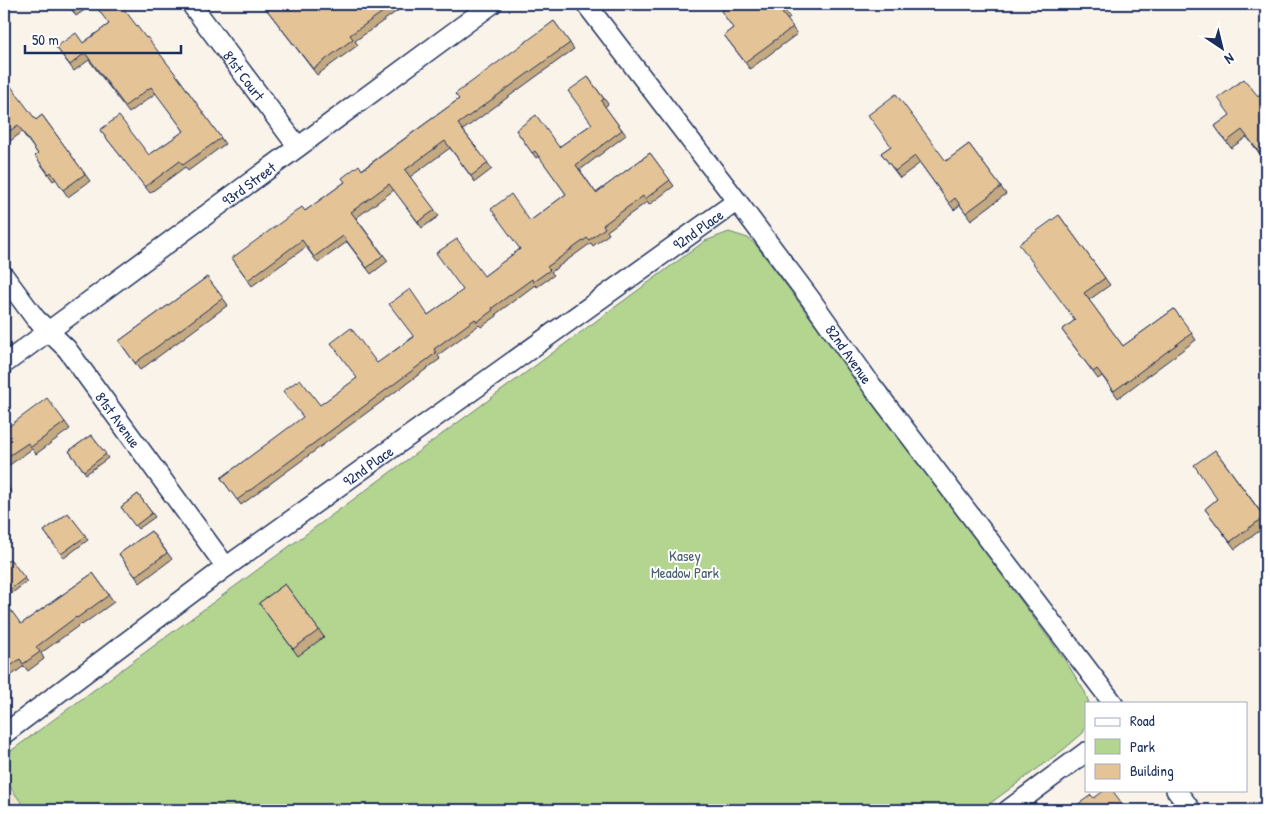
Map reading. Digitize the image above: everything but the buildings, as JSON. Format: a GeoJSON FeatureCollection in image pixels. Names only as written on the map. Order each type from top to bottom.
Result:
{"type":"FeatureCollection","features":[{"type":"Feature","properties":{"kind":"street","name":"81st Court"},"geometry":{"type":"LineString","coordinates":[[191,4],[298,146]]}},
{"type":"Feature","properties":{"kind":"street","name":"93rd Street"},"geometry":{"type":"LineString","coordinates":[[4,364],[492,4]]}},
{"type":"Feature","properties":{"kind":"street","name":"82nd Avenue"},"geometry":{"type":"LineString","coordinates":[[586,4],[809,297],[872,386],[1113,702]]}},
{"type":"Feature","properties":{"kind":"street","name":"92nd Place"},"geometry":{"type":"LineString","coordinates":[[4,734],[226,567],[737,201]]}},
{"type":"Feature","properties":{"kind":"street","name":"81st Avenue"},"geometry":{"type":"LineString","coordinates":[[4,276],[35,318],[67,349],[226,567]]}},
{"type":"Feature","properties":{"kind":"street"},"geometry":{"type":"LineString","coordinates":[[1008,810],[1085,753]]}},
{"type":"Feature","properties":{"kind":"street"},"geometry":{"type":"LineString","coordinates":[[1178,792],[1191,810]]}},
{"type":"Feature","properties":{"kind":"shaded area"},"geometry":{"type":"Polygon","coordinates":[[[4,779],[27,810],[4,810],[4,779]]]}},
{"type":"Feature","properties":{"kind":"green space","name":"Kasey Meadow Park"},"geometry":{"type":"Polygon","coordinates":[[[729,232],[748,238],[757,246],[1065,660],[1085,692],[1089,702],[1085,702],[1085,728],[1083,733],[1063,750],[981,810],[27,810],[4,779],[4,756],[705,241],[729,232]]]}}]}
